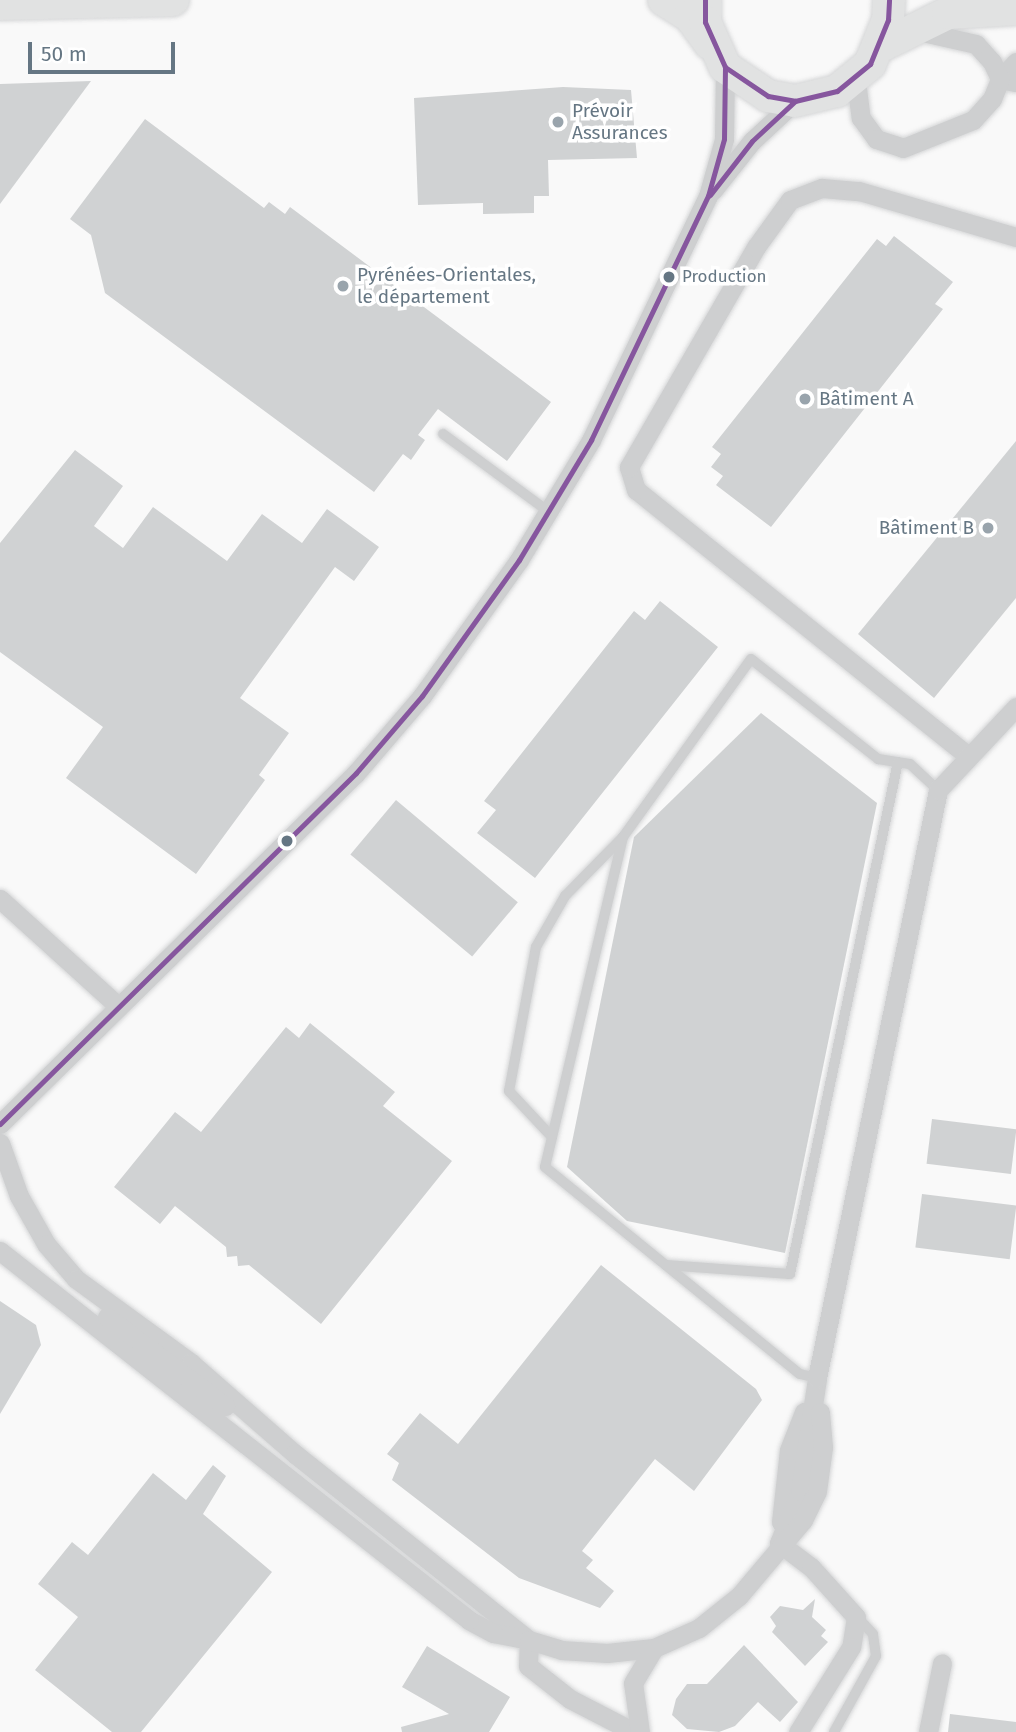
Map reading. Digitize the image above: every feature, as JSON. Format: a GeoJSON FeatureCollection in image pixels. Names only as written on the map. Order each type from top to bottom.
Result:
{"type":"FeatureCollection","features":[{"type":"Feature","properties":{"kind":"main road"},"geometry":{"type":"LineString","coordinates":[[0,4],[173,0]]}},
{"type":"Feature","properties":{"kind":"main road"},"geometry":{"type":"LineString","coordinates":[[664,0],[690,16],[719,57],[768,96],[795,101],[817,99],[856,80],[881,46],[910,29],[948,13],[1014,8]]}},
{"type":"Feature","properties":{"kind":"main road"},"geometry":{"type":"LineString","coordinates":[[705,0],[719,57]]}},
{"type":"Feature","properties":{"kind":"main road"},"geometry":{"type":"LineString","coordinates":[[881,46],[889,0]]}},
{"type":"Feature","properties":{"kind":"main road"},"geometry":{"type":"LineString","coordinates":[[964,0],[1014,8]]}},
{"type":"Feature","properties":{"kind":"street"},"geometry":{"type":"LineString","coordinates":[[910,29],[976,44],[1008,81]]}},
{"type":"Feature","properties":{"kind":"street"},"geometry":{"type":"LineString","coordinates":[[0,1124],[356,773],[422,696],[548,511],[592,440],[709,196],[723,139],[719,57]]}},
{"type":"Feature","properties":{"kind":"street"},"geometry":{"type":"LineString","coordinates":[[856,80],[861,118],[876,139],[903,148],[973,120],[1008,81],[1016,62]]}},
{"type":"Feature","properties":{"kind":"street"},"geometry":{"type":"LineString","coordinates":[[709,196],[752,141],[795,101]]}},
{"type":"Feature","properties":{"kind":"street"},"geometry":{"type":"LineString","coordinates":[[967,755],[636,490],[629,467],[756,247],[789,200],[822,188],[859,191],[1016,237]]}},
{"type":"Feature","properties":{"kind":"street"},"geometry":{"type":"LineString","coordinates":[[779,1543],[789,1450],[817,1378],[938,790],[967,755],[1016,707]]}},
{"type":"Feature","properties":{"kind":"street"},"geometry":{"type":"LineString","coordinates":[[0,899],[118,1006]]}},
{"type":"Feature","properties":{"kind":"street"},"geometry":{"type":"LineString","coordinates":[[0,1143],[19,1196],[46,1244],[76,1279],[191,1363],[295,1454],[528,1640]]}},
{"type":"Feature","properties":{"kind":"street"},"geometry":{"type":"LineString","coordinates":[[0,1251],[469,1620],[493,1633],[607,1653],[654,1648],[699,1628],[739,1596],[779,1543],[803,1520],[817,1491],[823,1447],[817,1378]]}},
{"type":"Feature","properties":{"kind":"street"},"geometry":{"type":"LineString","coordinates":[[779,1543],[811,1567],[856,1617],[851,1647],[799,1732]]}},
{"type":"Feature","properties":{"kind":"street"},"geometry":{"type":"LineString","coordinates":[[528,1640],[528,1666],[569,1699],[634,1732]]}},
{"type":"Feature","properties":{"kind":"street"},"geometry":{"type":"LineString","coordinates":[[640,1732],[633,1683],[654,1648]]}},
{"type":"Feature","properties":{"kind":"street"},"geometry":{"type":"LineString","coordinates":[[928,1732],[942,1663]]}},
{"type":"Feature","properties":{"kind":"lane"},"geometry":{"type":"LineString","coordinates":[[443,434],[548,511]]}},
{"type":"Feature","properties":{"kind":"lane"},"geometry":{"type":"LineString","coordinates":[[552,1137],[509,1091],[536,947],[565,896],[623,837],[751,659],[878,759],[910,764],[938,790]]}},
{"type":"Feature","properties":{"kind":"lane"},"geometry":{"type":"LineString","coordinates":[[666,1265],[790,1274],[898,762]]}},
{"type":"Feature","properties":{"kind":"lane"},"geometry":{"type":"LineString","coordinates":[[623,837],[581,1031],[545,1167],[800,1374],[817,1378]]}},
{"type":"Feature","properties":{"kind":"lane"},"geometry":{"type":"LineString","coordinates":[[834,1732],[876,1656],[873,1634],[856,1617]]}},
{"type":"Feature","properties":{"kind":"building"},"geometry":{"type":"Polygon","coordinates":[[[91,81],[0,204],[0,84],[91,81]]]}},
{"type":"Feature","properties":{"kind":"building"},"geometry":{"type":"Polygon","coordinates":[[[563,87],[631,90],[637,158],[548,160],[549,196],[534,196],[534,213],[483,214],[483,203],[418,205],[414,98],[563,87]]]}},
{"type":"Feature","properties":{"kind":"building"},"geometry":{"type":"Polygon","coordinates":[[[145,119],[264,208],[269,202],[285,214],[290,207],[551,402],[507,461],[438,409],[418,435],[425,440],[411,460],[403,454],[374,492],[105,293],[91,235],[70,219],[145,119]]]}},
{"type":"Feature","properties":{"kind":"building","name":"Bâtiment A"},"geometry":{"type":"Polygon","coordinates":[[[894,236],[953,282],[935,304],[943,309],[771,527],[716,485],[723,476],[711,467],[721,454],[712,447],[877,239],[886,246],[894,236]]]}},
{"type":"Feature","properties":{"kind":"building","name":"Bâtiment B"},"geometry":{"type":"Polygon","coordinates":[[[1016,441],[1016,598],[934,698],[858,634],[1016,441]]]}},
{"type":"Feature","properties":{"kind":"building"},"geometry":{"type":"Polygon","coordinates":[[[75,450],[123,486],[94,526],[123,548],[153,507],[227,561],[262,514],[302,543],[327,509],[379,547],[354,581],[335,567],[240,698],[289,733],[259,775],[265,780],[196,874],[66,778],[103,727],[0,652],[0,543],[75,450]]]}},
{"type":"Feature","properties":{"kind":"building"},"geometry":{"type":"Polygon","coordinates":[[[660,601],[718,647],[535,878],[477,833],[496,810],[484,801],[634,611],[645,620],[660,601]]]}},
{"type":"Feature","properties":{"kind":"building"},"geometry":{"type":"Polygon","coordinates":[[[761,713],[877,803],[785,1253],[627,1221],[567,1167],[634,837],[761,713]]]}},
{"type":"Feature","properties":{"kind":"building"},"geometry":{"type":"Polygon","coordinates":[[[396,800],[518,902],[472,957],[350,854],[396,800]]]}},
{"type":"Feature","properties":{"kind":"building"},"geometry":{"type":"Polygon","coordinates":[[[310,1023],[395,1092],[383,1106],[452,1161],[321,1324],[249,1265],[238,1266],[237,1256],[227,1257],[226,1247],[175,1206],[160,1224],[114,1187],[175,1112],[201,1132],[286,1027],[299,1038],[310,1023]]]}},
{"type":"Feature","properties":{"kind":"building"},"geometry":{"type":"Polygon","coordinates":[[[932,1119],[1016,1129],[1011,1174],[927,1164],[932,1119]]]}},
{"type":"Feature","properties":{"kind":"building"},"geometry":{"type":"Polygon","coordinates":[[[922,1194],[1016,1206],[1010,1259],[915,1248],[922,1194]]]}},
{"type":"Feature","properties":{"kind":"building"},"geometry":{"type":"Polygon","coordinates":[[[601,1265],[756,1389],[762,1400],[694,1491],[655,1459],[582,1551],[593,1560],[586,1568],[614,1591],[600,1608],[519,1578],[392,1480],[399,1463],[387,1454],[420,1413],[458,1444],[601,1265]]]}},
{"type":"Feature","properties":{"kind":"building"},"geometry":{"type":"Polygon","coordinates":[[[0,1301],[36,1325],[41,1345],[0,1414],[0,1301]]]}},
{"type":"Feature","properties":{"kind":"building"},"geometry":{"type":"Polygon","coordinates":[[[213,1465],[226,1476],[203,1514],[272,1572],[141,1732],[112,1732],[35,1670],[78,1617],[38,1584],[72,1542],[88,1555],[153,1473],[186,1500],[213,1465]]]}},
{"type":"Feature","properties":{"kind":"building"},"geometry":{"type":"Polygon","coordinates":[[[815,1599],[812,1617],[826,1630],[821,1636],[828,1642],[805,1666],[772,1632],[776,1626],[770,1617],[780,1606],[803,1610],[815,1599]]]}},
{"type":"Feature","properties":{"kind":"building"},"geometry":{"type":"Polygon","coordinates":[[[744,1645],[798,1702],[780,1722],[758,1702],[735,1726],[719,1732],[687,1729],[672,1715],[676,1699],[687,1684],[707,1684],[744,1645]]]}},
{"type":"Feature","properties":{"kind":"building"},"geometry":{"type":"Polygon","coordinates":[[[427,1646],[510,1697],[489,1732],[402,1732],[401,1727],[449,1714],[402,1687],[427,1646]]]}},
{"type":"Feature","properties":{"kind":"building"},"geometry":{"type":"Polygon","coordinates":[[[950,1714],[1016,1722],[1016,1732],[948,1732],[950,1714]]]}},
{"type":"Feature","properties":{"kind":"transit line"},"geometry":{"type":"LineString","coordinates":[[705,0],[705,22],[725,67],[768,96],[795,101],[837,91],[870,64],[888,20],[889,0]]}},
{"type":"Feature","properties":{"kind":"transit line"},"geometry":{"type":"LineString","coordinates":[[0,1124],[356,773],[422,696],[519,560],[591,440],[708,196],[724,139],[725,67]]}},
{"type":"Feature","properties":{"kind":"transit line"},"geometry":{"type":"LineString","coordinates":[[710,195],[752,141],[795,101]]}},
{"type":"Feature","properties":{"kind":"place","name":"Prévoir Assurances"},"geometry":{"type":"Point","coordinates":[558,122]}},
{"type":"Feature","properties":{"kind":"place","name":"Production"},"geometry":{"type":"Point","coordinates":[669,277]}},
{"type":"Feature","properties":{"kind":"place","name":"Pyrénées-Orientales, le département"},"geometry":{"type":"Point","coordinates":[343,286]}},
{"type":"Feature","properties":{"kind":"place","name":"Bâtiment A"},"geometry":{"type":"Point","coordinates":[805,399]}},
{"type":"Feature","properties":{"kind":"place","name":"Bâtiment B"},"geometry":{"type":"Point","coordinates":[988,528]}}]}
